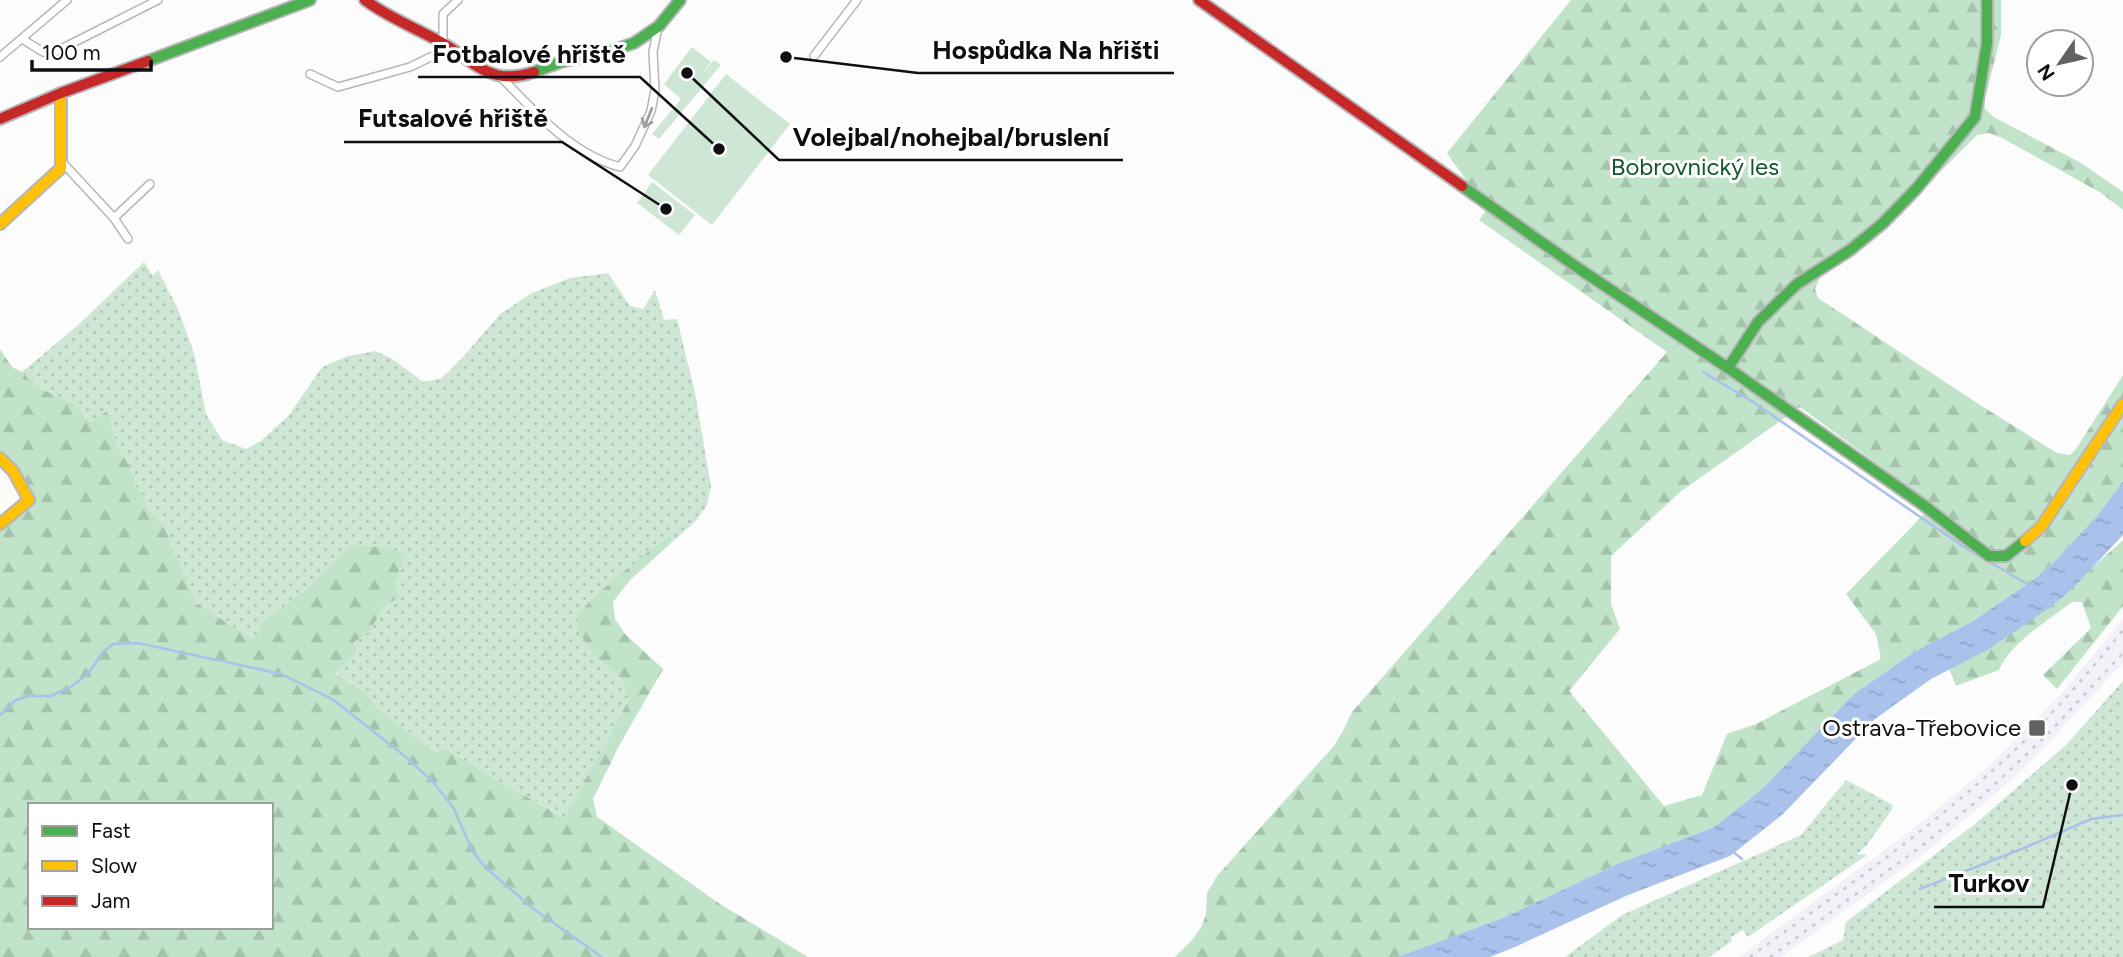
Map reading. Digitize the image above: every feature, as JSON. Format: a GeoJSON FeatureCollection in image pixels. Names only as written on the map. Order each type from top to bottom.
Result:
{"type":"FeatureCollection","features":[{"type":"Feature","properties":{"kind":"street"},"geometry":{"type":"LineString","coordinates":[[0,57],[67,0]]}},
{"type":"Feature","properties":{"kind":"street"},"geometry":{"type":"LineString","coordinates":[[22,39],[51,54],[158,0]]}},
{"type":"Feature","properties":{"kind":"street"},"geometry":{"type":"LineString","coordinates":[[0,118],[310,0]]}},
{"type":"Feature","properties":{"kind":"street"},"geometry":{"type":"LineString","coordinates":[[365,0],[378,11],[499,76],[539,117],[563,136],[603,162],[620,167],[635,146],[651,111],[655,90],[653,52],[659,27]]}},
{"type":"Feature","properties":{"kind":"street"},"geometry":{"type":"LineString","coordinates":[[446,46],[443,14],[458,0]]}},
{"type":"Feature","properties":{"kind":"street"},"geometry":{"type":"LineString","coordinates":[[499,76],[536,71],[639,41],[659,27],[680,0]]}},
{"type":"Feature","properties":{"kind":"street"},"geometry":{"type":"LineString","coordinates":[[814,56],[857,0]]}},
{"type":"Feature","properties":{"kind":"street"},"geometry":{"type":"LineString","coordinates":[[1199,0],[1578,268],[1728,368],[1922,504],[1989,556],[2010,554],[2041,527],[2123,404]]}},
{"type":"Feature","properties":{"kind":"street"},"geometry":{"type":"LineString","coordinates":[[1728,368],[1758,322],[1797,284],[1850,250],[1883,223],[1916,189],[1975,117],[1987,43],[1987,0]]}},
{"type":"Feature","properties":{"kind":"street"},"geometry":{"type":"LineString","coordinates":[[310,74],[338,87],[410,67],[446,46]]}},
{"type":"Feature","properties":{"kind":"street"},"geometry":{"type":"LineString","coordinates":[[0,224],[61,168],[61,93]]}},
{"type":"Feature","properties":{"kind":"street"},"geometry":{"type":"LineString","coordinates":[[62,162],[114,218],[128,239]]}},
{"type":"Feature","properties":{"kind":"street"},"geometry":{"type":"LineString","coordinates":[[114,218],[150,184]]}},
{"type":"Feature","properties":{"kind":"street"},"geometry":{"type":"LineString","coordinates":[[0,458],[13,471],[29,500],[0,524]]}},
{"type":"Feature","properties":{"kind":"shaded area"},"geometry":{"type":"Polygon","coordinates":[[[2123,619],[2123,663],[2008,783],[1927,851],[1781,957],[1739,957],[1913,829],[1989,766],[2060,695],[2123,619]]]}},
{"type":"Feature","properties":{"kind":"green space","name":"Bobrovnický les"},"geometry":{"type":"Polygon","coordinates":[[[1571,0],[2001,0],[2001,35],[1985,99],[1985,109],[1994,117],[2081,163],[2123,192],[2123,210],[2101,193],[2004,139],[1989,133],[1977,135],[1901,215],[1824,272],[1815,289],[1818,298],[2057,453],[2070,455],[2076,449],[2123,375],[2123,481],[2098,515],[2053,563],[2033,580],[1973,621],[1914,652],[1854,694],[1761,790],[1714,827],[1615,865],[1503,918],[1397,957],[1175,957],[1202,926],[1206,914],[1207,893],[1217,876],[1333,747],[1352,712],[1667,352],[1479,220],[1487,209],[1447,153],[1571,0]],[[1800,407],[1680,492],[1611,556],[1611,604],[1620,629],[1569,691],[1664,806],[1702,795],[1727,734],[1756,724],[1881,659],[1876,634],[1846,594],[1933,505],[1800,407]]]}},
{"type":"Feature","properties":{"kind":"green space"},"geometry":{"type":"Polygon","coordinates":[[[692,47],[711,62],[698,79],[714,60],[721,65],[659,139],[652,134],[681,99],[664,84],[692,47]]]}},
{"type":"Feature","properties":{"kind":"green space"},"geometry":{"type":"Polygon","coordinates":[[[726,74],[790,124],[712,225],[648,175],[726,74]]]}},
{"type":"Feature","properties":{"kind":"green space"},"geometry":{"type":"Polygon","coordinates":[[[652,182],[695,215],[679,235],[637,203],[652,182]]]}},
{"type":"Feature","properties":{"kind":"green space"},"geometry":{"type":"Polygon","coordinates":[[[144,262],[153,276],[158,270],[178,309],[194,353],[206,414],[222,440],[246,449],[262,440],[289,415],[322,367],[348,356],[376,351],[394,360],[423,382],[442,378],[500,314],[532,293],[570,278],[608,273],[630,306],[643,309],[655,290],[664,320],[677,319],[695,393],[711,486],[707,505],[696,521],[671,543],[671,537],[659,543],[586,605],[596,657],[621,676],[629,699],[566,818],[445,748],[435,752],[375,706],[366,692],[335,672],[357,653],[352,643],[370,631],[383,608],[399,597],[395,580],[407,554],[354,544],[305,590],[266,619],[254,641],[196,603],[172,550],[167,530],[148,509],[136,487],[133,473],[118,446],[107,411],[91,422],[84,418],[74,404],[37,387],[22,372],[77,326],[144,262]]]}},
{"type":"Feature","properties":{"kind":"green space"},"geometry":{"type":"Polygon","coordinates":[[[0,349],[12,367],[22,372],[37,387],[74,404],[91,422],[107,411],[118,446],[133,473],[136,487],[142,493],[148,509],[167,530],[172,550],[196,603],[254,640],[266,619],[305,590],[354,544],[407,554],[395,580],[399,597],[383,608],[370,631],[353,643],[357,653],[335,673],[366,692],[375,706],[435,752],[445,748],[565,818],[629,699],[621,677],[596,657],[577,629],[577,619],[586,605],[610,583],[671,536],[671,543],[630,580],[613,602],[615,619],[625,634],[663,669],[619,746],[593,799],[597,817],[720,904],[808,957],[0,957],[0,529],[28,504],[0,455],[0,349]]]}},
{"type":"Feature","properties":{"kind":"green space"},"geometry":{"type":"Polygon","coordinates":[[[2123,540],[2123,606],[2057,689],[2043,675],[2091,628],[2082,602],[2072,602],[2031,633],[2004,660],[1999,670],[1956,686],[1948,666],[2052,604],[2123,540]]]}},
{"type":"Feature","properties":{"kind":"green space"},"geometry":{"type":"Polygon","coordinates":[[[2123,681],[2123,957],[1809,957],[1843,940],[1846,922],[1975,824],[2066,745],[2123,681]]]}},
{"type":"Feature","properties":{"kind":"green space"},"geometry":{"type":"Polygon","coordinates":[[[1846,780],[1893,805],[1866,846],[1857,854],[1867,855],[1748,937],[1743,930],[1709,957],[1565,957],[1622,915],[1801,835],[1846,780]]]}},
{"type":"Feature","properties":{"kind":"water"},"geometry":{"type":"Polygon","coordinates":[[[2123,481],[2123,535],[2075,586],[2052,606],[1989,649],[1931,679],[1875,719],[1783,814],[1730,856],[1628,895],[1490,957],[1397,957],[1503,918],[1615,865],[1714,827],[1761,790],[1854,694],[1914,652],[1973,621],[2033,580],[2053,563],[2098,515],[2123,481]]]}},
{"type":"Feature","properties":{"kind":"waterway"},"geometry":{"type":"LineString","coordinates":[[1703,372],[1750,400],[1964,547],[2029,585]]}},
{"type":"Feature","properties":{"kind":"waterway"},"geometry":{"type":"LineString","coordinates":[[0,715],[16,700],[28,696],[51,696],[72,686],[89,673],[102,653],[113,644],[138,643],[281,674],[332,699],[406,757],[433,782],[453,807],[473,852],[486,868],[535,910],[602,957]]}},
{"type":"Feature","properties":{"kind":"waterway"},"geometry":{"type":"LineString","coordinates":[[1920,889],[2091,819],[2123,815]]}},
{"type":"Feature","properties":{"kind":"waterway"},"geometry":{"type":"LineString","coordinates":[[1732,851],[1742,859]]}},
{"type":"Feature","properties":{"kind":"railway"},"geometry":{"type":"LineString","coordinates":[[1750,957],[1874,867],[2010,755],[2077,686],[2123,630]]}},
{"type":"Feature","properties":{"kind":"railway"},"geometry":{"type":"LineString","coordinates":[[1770,957],[1923,845],[1977,801],[2047,735],[2123,653]]}},
{"type":"Feature","properties":{"kind":"traffic: fast"},"geometry":{"type":"LineString","coordinates":[[148,61],[310,0]]}},
{"type":"Feature","properties":{"kind":"traffic: fast"},"geometry":{"type":"LineString","coordinates":[[534,72],[634,43],[659,26],[680,0]]}},
{"type":"Feature","properties":{"kind":"traffic: fast"},"geometry":{"type":"LineString","coordinates":[[1728,368],[1758,322],[1797,284],[1850,250],[1883,223],[1916,189],[1975,117],[1987,43],[1987,0]]}},
{"type":"Feature","properties":{"kind":"traffic: fast"},"geometry":{"type":"LineString","coordinates":[[1462,186],[1922,504],[1989,556],[2006,556],[2025,541]]}},
{"type":"Feature","properties":{"kind":"traffic: slow"},"geometry":{"type":"LineString","coordinates":[[0,224],[61,168],[61,93]]}},
{"type":"Feature","properties":{"kind":"traffic: slow"},"geometry":{"type":"LineString","coordinates":[[2025,541],[2041,527],[2123,404]]}},
{"type":"Feature","properties":{"kind":"traffic: slow"},"geometry":{"type":"LineString","coordinates":[[0,458],[13,471],[29,500],[0,524]]}},
{"type":"Feature","properties":{"kind":"traffic: jam"},"geometry":{"type":"LineString","coordinates":[[365,0],[490,73],[511,76],[534,72]]}},
{"type":"Feature","properties":{"kind":"traffic: jam"},"geometry":{"type":"LineString","coordinates":[[1199,0],[1462,186]]}},
{"type":"Feature","properties":{"kind":"traffic: jam"},"geometry":{"type":"LineString","coordinates":[[0,119],[148,61]]}},
{"type":"Feature","properties":{"kind":"place","name":"Hospůdka Na hřišti"},"geometry":{"type":"Point","coordinates":[786,57]}},
{"type":"Feature","properties":{"kind":"place","name":"Volejbal/nohejbal/bruslení"},"geometry":{"type":"Point","coordinates":[687,73]}},
{"type":"Feature","properties":{"kind":"place","name":"Fotbalové hřiště"},"geometry":{"type":"Point","coordinates":[719,149]}},
{"type":"Feature","properties":{"kind":"place","name":"Futsalové hřiště"},"geometry":{"type":"Point","coordinates":[666,209]}},
{"type":"Feature","properties":{"kind":"place","name":"Ostrava-Třebovice"},"geometry":{"type":"Point","coordinates":[2037,728]}},
{"type":"Feature","properties":{"kind":"place","name":"Turkov"},"geometry":{"type":"Point","coordinates":[2072,785]}}]}
